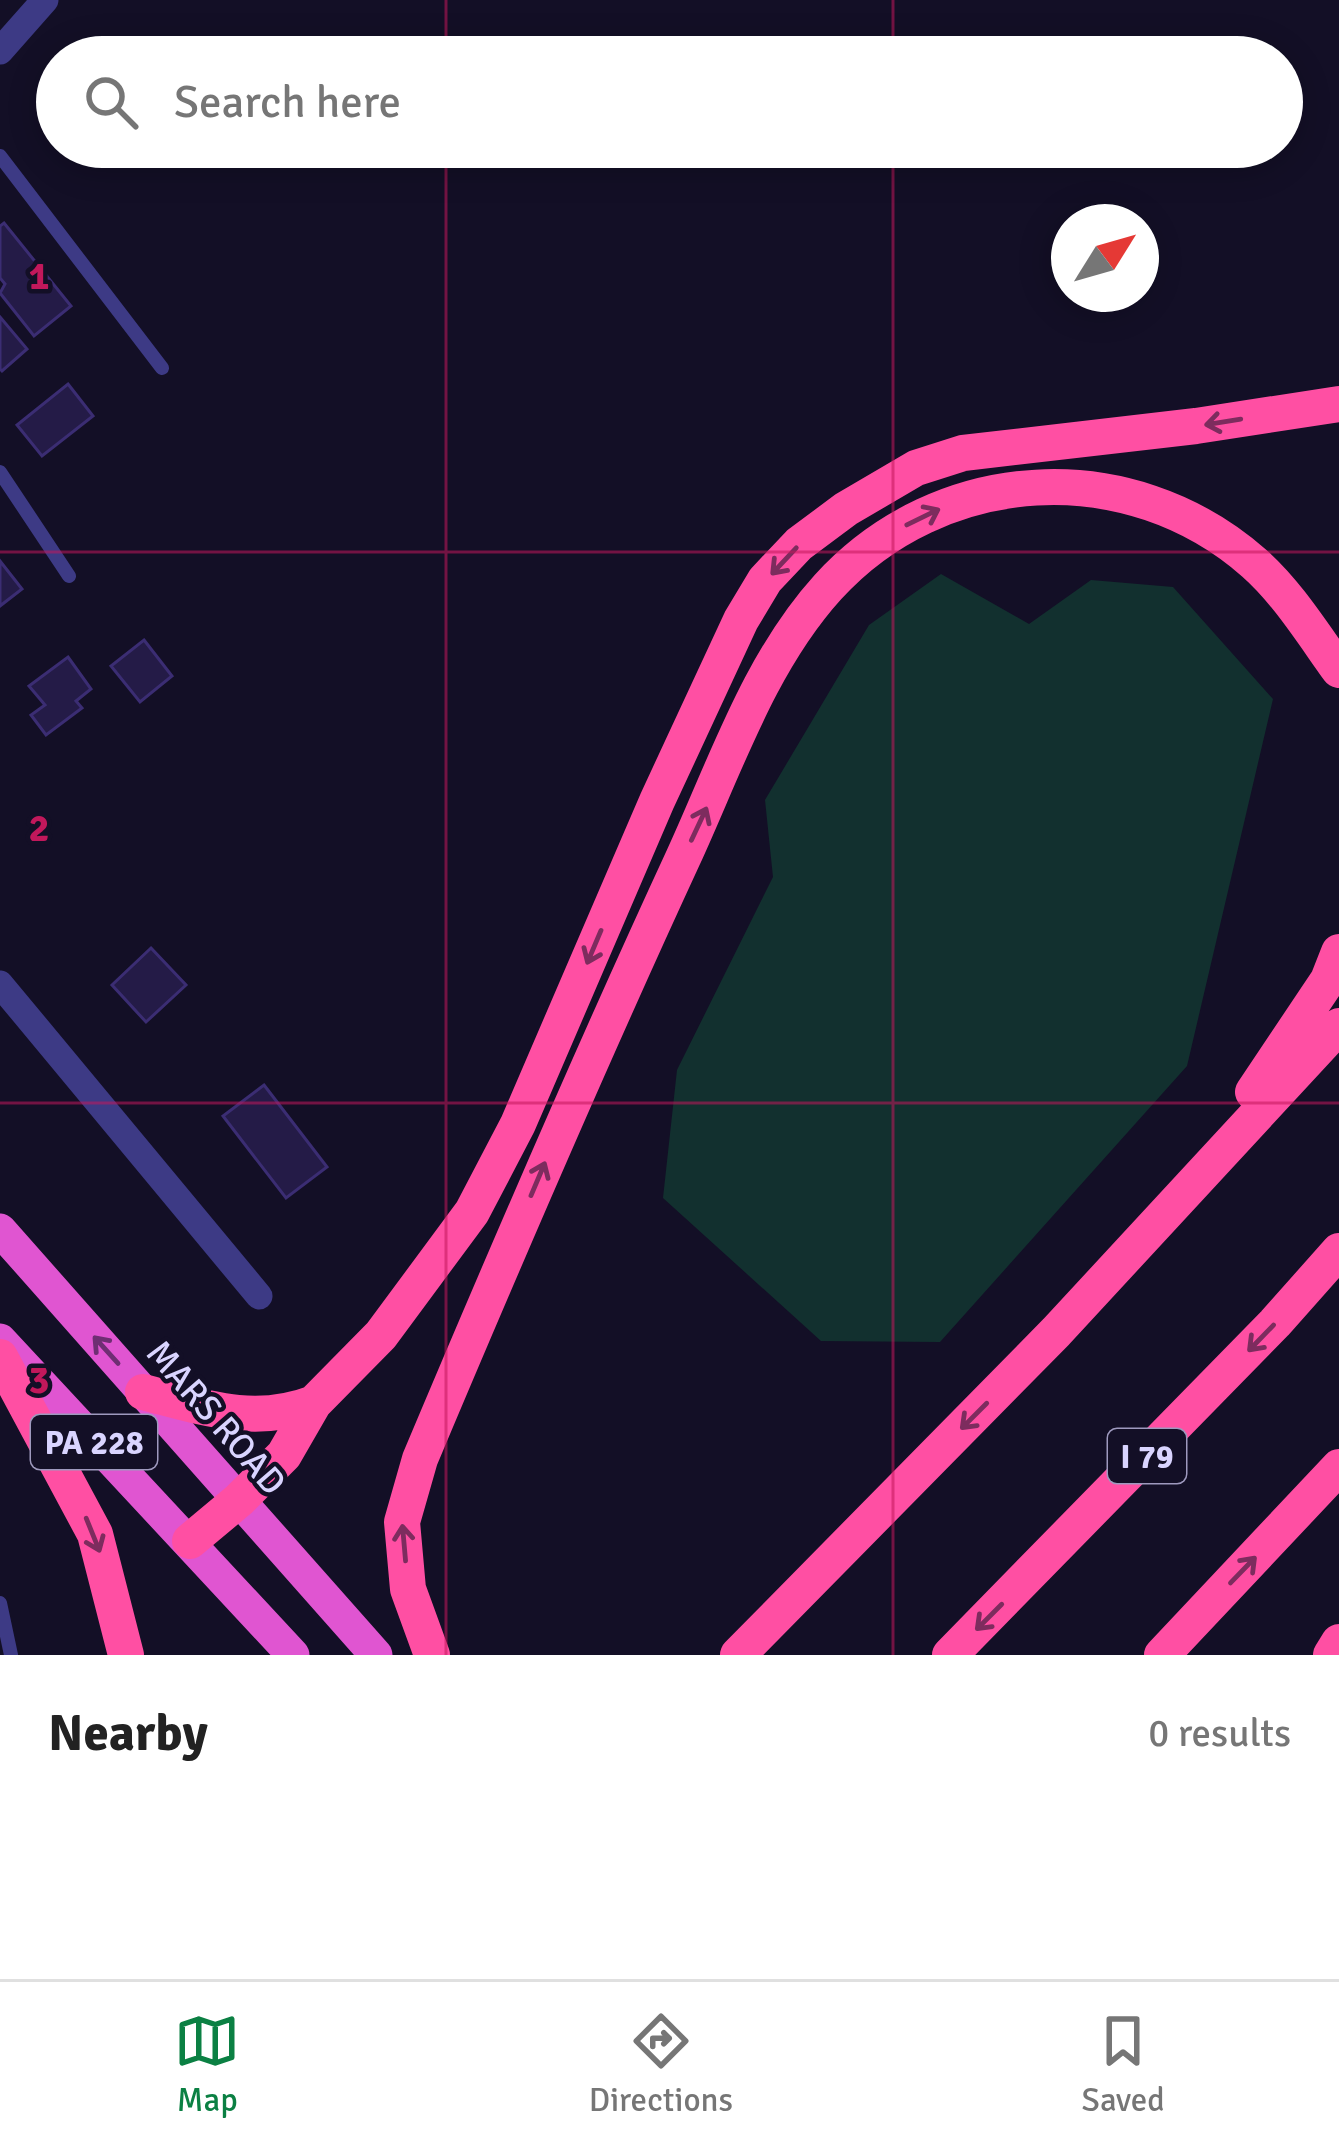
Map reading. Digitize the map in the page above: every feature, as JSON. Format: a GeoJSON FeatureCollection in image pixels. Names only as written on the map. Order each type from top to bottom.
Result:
{"type":"FeatureCollection","features":[{"type":"Feature","properties":{"kind":"highway"},"geometry":{"type":"LineString","coordinates":[[190,1541],[284,1455],[314,1403],[381,1335],[472,1212],[518,1124],[741,620],[765,580],[799,544],[916,467],[963,454],[1339,404]]}},
{"type":"Feature","properties":{"kind":"highway"},"geometry":{"type":"LineString","coordinates":[[432,1655],[408,1589],[402,1522],[420,1459],[575,1092],[769,672],[797,624],[831,584],[909,522],[956,501],[1005,488],[1055,487],[1110,494],[1156,506],[1206,530],[1255,564],[1339,670]]}},
{"type":"Feature","properties":{"kind":"highway"},"geometry":{"type":"LineString","coordinates":[[1056,1332],[1258,1085],[1328,980],[1339,952]]}},
{"type":"Feature","properties":{"kind":"highway"},"geometry":{"type":"LineString","coordinates":[[737,1655],[1056,1332],[1339,1026]]}},
{"type":"Feature","properties":{"kind":"highway","name":"MARS ROAD"},"geometry":{"type":"LineString","coordinates":[[0,1230],[376,1655]]}},
{"type":"Feature","properties":{"kind":"highway","name":"I 79"},"geometry":{"type":"LineString","coordinates":[[950,1655],[1275,1324],[1339,1251]]}},
{"type":"Feature","properties":{"kind":"highway","name":"PA 228"},"geometry":{"type":"LineString","coordinates":[[0,1340],[293,1655]]}},
{"type":"Feature","properties":{"kind":"highway"},"geometry":{"type":"LineString","coordinates":[[0,1357],[95,1534],[126,1655]]}},
{"type":"Feature","properties":{"kind":"highway"},"geometry":{"type":"LineString","coordinates":[[143,1392],[232,1415],[283,1415],[314,1403]]}},
{"type":"Feature","properties":{"kind":"highway"},"geometry":{"type":"LineString","coordinates":[[1162,1655],[1339,1467]]}},
{"type":"Feature","properties":{"kind":"highway"},"geometry":{"type":"LineString","coordinates":[[1331,1655],[1339,1642]]}},
{"type":"Feature","properties":{"kind":"street"},"geometry":{"type":"LineString","coordinates":[[0,51],[45,0]]}},
{"type":"Feature","properties":{"kind":"street"},"geometry":{"type":"LineString","coordinates":[[0,984],[259,1296]]}},
{"type":"Feature","properties":{"kind":"lane"},"geometry":{"type":"LineString","coordinates":[[0,156],[162,368]]}},
{"type":"Feature","properties":{"kind":"lane"},"geometry":{"type":"LineString","coordinates":[[0,472],[69,576]]}},
{"type":"Feature","properties":{"kind":"lane"},"geometry":{"type":"LineString","coordinates":[[0,1603],[11,1655]]}},
{"type":"Feature","properties":{"kind":"green space"},"geometry":{"type":"Polygon","coordinates":[[[941,574],[1029,624],[1091,580],[1173,587],[1273,699],[1187,1066],[940,1342],[821,1341],[663,1198],[677,1070],[773,877],[765,800],[869,625],[941,574]]]}},
{"type":"Feature","properties":{"kind":"building"},"geometry":{"type":"Polygon","coordinates":[[[4,223],[71,306],[34,336],[0,293],[5,284],[0,278],[0,226],[4,223]]]}},
{"type":"Feature","properties":{"kind":"building"},"geometry":{"type":"Polygon","coordinates":[[[0,317],[27,349],[2,371],[0,369],[0,317]]]}},
{"type":"Feature","properties":{"kind":"building"},"geometry":{"type":"Polygon","coordinates":[[[68,384],[93,416],[42,456],[17,425],[68,384]]]}},
{"type":"Feature","properties":{"kind":"building"},"geometry":{"type":"Polygon","coordinates":[[[0,561],[22,589],[0,606],[0,561]]]}},
{"type":"Feature","properties":{"kind":"building"},"geometry":{"type":"Polygon","coordinates":[[[144,640],[172,676],[140,702],[111,666],[144,640]]]}},
{"type":"Feature","properties":{"kind":"building"},"geometry":{"type":"Polygon","coordinates":[[[68,657],[91,689],[76,701],[82,708],[46,735],[31,715],[45,705],[29,686],[68,657]]]}},
{"type":"Feature","properties":{"kind":"building"},"geometry":{"type":"Polygon","coordinates":[[[151,948],[186,985],[146,1022],[112,985],[151,948]]]}},
{"type":"Feature","properties":{"kind":"building"},"geometry":{"type":"Polygon","coordinates":[[[264,1085],[327,1167],[286,1198],[223,1116],[264,1085]]]}}]}
